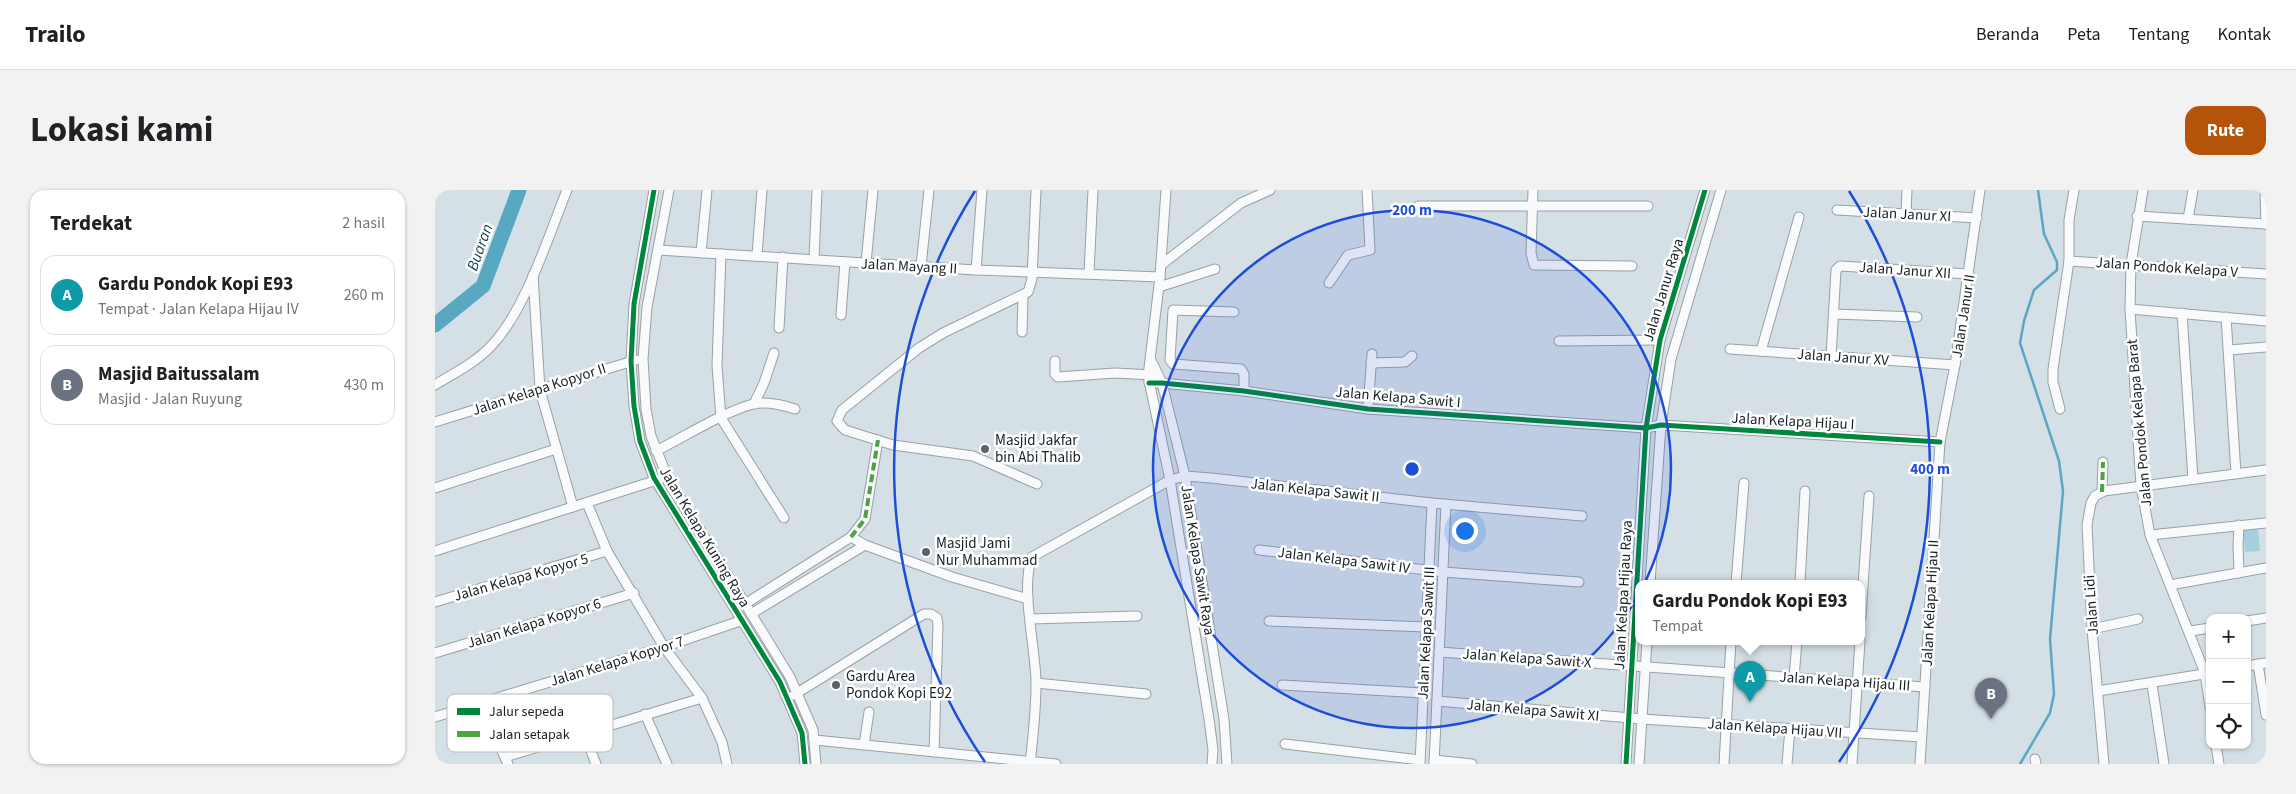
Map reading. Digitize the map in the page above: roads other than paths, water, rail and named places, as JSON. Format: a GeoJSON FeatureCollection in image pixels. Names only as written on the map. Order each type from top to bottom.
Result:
{"type":"FeatureCollection","features":[{"type":"Feature","properties":{"kind":"street"},"geometry":{"type":"LineString","coordinates":[[435,384],[475,360],[492,346],[510,320],[533,274],[567,190]]}},
{"type":"Feature","properties":{"kind":"street","name":"Jalan Kelapa Kuning Raya"},"geometry":{"type":"LineString","coordinates":[[654,190],[634,304],[631,360],[638,432],[645,457],[656,481],[779,682],[802,733],[805,764]]}},
{"type":"Feature","properties":{"kind":"street","name":"Jalan Kelapa Kuning Raya"},"geometry":{"type":"LineString","coordinates":[[669,190],[647,307],[643,359],[647,409],[656,451],[667,476],[790,677],[813,730],[817,764]]}},
{"type":"Feature","properties":{"kind":"street"},"geometry":{"type":"LineString","coordinates":[[701,253],[707,190]]}},
{"type":"Feature","properties":{"kind":"street"},"geometry":{"type":"LineString","coordinates":[[757,255],[762,190]]}},
{"type":"Feature","properties":{"kind":"street"},"geometry":{"type":"LineString","coordinates":[[814,259],[817,190]]}},
{"type":"Feature","properties":{"kind":"street"},"geometry":{"type":"LineString","coordinates":[[866,263],[873,190]]}},
{"type":"Feature","properties":{"kind":"street"},"geometry":{"type":"LineString","coordinates":[[921,266],[929,190]]}},
{"type":"Feature","properties":{"kind":"street"},"geometry":{"type":"LineString","coordinates":[[976,270],[983,190]]}},
{"type":"Feature","properties":{"kind":"street"},"geometry":{"type":"LineString","coordinates":[[1036,190],[1032,272],[1029,290],[1023,296],[958,326],[919,348],[839,413],[837,421],[841,428],[903,447],[973,456],[1037,484]]}},
{"type":"Feature","properties":{"kind":"street"},"geometry":{"type":"LineString","coordinates":[[1089,273],[1093,190]]}},
{"type":"Feature","properties":{"kind":"street","name":"Jalan Kelapa Sawit Raya"},"geometry":{"type":"LineString","coordinates":[[1166,190],[1160,277],[1151,360],[1209,719],[1213,750],[1212,764]]}},
{"type":"Feature","properties":{"kind":"street"},"geometry":{"type":"LineString","coordinates":[[1161,265],[1241,202],[1270,190]]}},
{"type":"Feature","properties":{"kind":"street"},"geometry":{"type":"LineString","coordinates":[[1329,282],[1348,255],[1368,252],[1371,248],[1367,190]]}},
{"type":"Feature","properties":{"kind":"street"},"geometry":{"type":"LineString","coordinates":[[1533,190],[1531,254],[1534,265],[1632,266]]}},
{"type":"Feature","properties":{"kind":"street","name":"Jalan Janur Raya"},"geometry":{"type":"LineString","coordinates":[[1646,428],[1660,340],[1705,190]]}},
{"type":"Feature","properties":{"kind":"street","name":"Jalan Janur Raya"},"geometry":{"type":"LineString","coordinates":[[1661,425],[1671,359],[1721,190]]}},
{"type":"Feature","properties":{"kind":"street"},"geometry":{"type":"LineString","coordinates":[[1906,214],[1907,190]]}},
{"type":"Feature","properties":{"kind":"street","name":"Jalan Janur II"},"geometry":{"type":"LineString","coordinates":[[1940,442],[1955,365],[1981,190]]}},
{"type":"Feature","properties":{"kind":"street"},"geometry":{"type":"LineString","coordinates":[[2060,409],[2053,382],[2053,369],[2069,260],[2069,220],[2074,190]]}},
{"type":"Feature","properties":{"kind":"street","name":"Jalan Pondok Kelapa Barat"},"geometry":{"type":"LineString","coordinates":[[2143,190],[2137,216],[2131,264],[2130,309],[2141,486],[2149,535],[2206,671]]}},
{"type":"Feature","properties":{"kind":"street"},"geometry":{"type":"LineString","coordinates":[[2188,219],[2193,190]]}},
{"type":"Feature","properties":{"kind":"street"},"geometry":{"type":"LineString","coordinates":[[2137,216],[2266,224],[2265,190]]}},
{"type":"Feature","properties":{"kind":"street"},"geometry":{"type":"LineString","coordinates":[[1418,206],[1648,206]]}},
{"type":"Feature","properties":{"kind":"street","name":"Jalan Janur XI"},"geometry":{"type":"LineString","coordinates":[[1837,210],[1977,218]]}},
{"type":"Feature","properties":{"kind":"street"},"geometry":{"type":"LineString","coordinates":[[1761,351],[1799,217]]}},
{"type":"Feature","properties":{"kind":"street","name":"Jalan Mayang II"},"geometry":{"type":"LineString","coordinates":[[658,250],[976,270],[1160,277]]}},
{"type":"Feature","properties":{"kind":"street"},"geometry":{"type":"LineString","coordinates":[[721,254],[717,366],[721,418],[784,518]]}},
{"type":"Feature","properties":{"kind":"street"},"geometry":{"type":"LineString","coordinates":[[779,328],[783,257]]}},
{"type":"Feature","properties":{"kind":"street","name":"Jalan Pondok Kelapa V"},"geometry":{"type":"LineString","coordinates":[[2069,260],[2266,274]]}},
{"type":"Feature","properties":{"kind":"street"},"geometry":{"type":"LineString","coordinates":[[841,315],[845,262]]}},
{"type":"Feature","properties":{"kind":"street","name":"Jalan Janur XII"},"geometry":{"type":"LineString","coordinates":[[1834,314],[1836,270],[1840,266],[1969,274]]}},
{"type":"Feature","properties":{"kind":"street"},"geometry":{"type":"LineString","coordinates":[[1159,287],[1215,269]]}},
{"type":"Feature","properties":{"kind":"street"},"geometry":{"type":"LineString","coordinates":[[533,274],[541,390],[572,508]]}},
{"type":"Feature","properties":{"kind":"street"},"geometry":{"type":"LineString","coordinates":[[1022,332],[1023,296]]}},
{"type":"Feature","properties":{"kind":"street"},"geometry":{"type":"LineString","coordinates":[[1157,309],[1234,312]]}},
{"type":"Feature","properties":{"kind":"street"},"geometry":{"type":"LineString","coordinates":[[2130,309],[2266,320]]}},
{"type":"Feature","properties":{"kind":"street"},"geometry":{"type":"LineString","coordinates":[[1173,310],[1169,360],[1171,364],[1241,369],[1244,374],[1244,391]]}},
{"type":"Feature","properties":{"kind":"street"},"geometry":{"type":"LineString","coordinates":[[2182,313],[2193,479]]}},
{"type":"Feature","properties":{"kind":"street"},"geometry":{"type":"LineString","coordinates":[[1831,357],[1834,314],[1917,317]]}},
{"type":"Feature","properties":{"kind":"street"},"geometry":{"type":"LineString","coordinates":[[2226,317],[2236,474]]}},
{"type":"Feature","properties":{"kind":"street"},"geometry":{"type":"LineString","coordinates":[[1559,341],[1660,340]]}},
{"type":"Feature","properties":{"kind":"street"},"geometry":{"type":"LineString","coordinates":[[2229,350],[2266,347]]}},
{"type":"Feature","properties":{"kind":"street","name":"Jalan Janur XV"},"geometry":{"type":"LineString","coordinates":[[1731,348],[1955,365]]}},
{"type":"Feature","properties":{"kind":"street"},"geometry":{"type":"LineString","coordinates":[[755,404],[773,353]]}},
{"type":"Feature","properties":{"kind":"street"},"geometry":{"type":"LineString","coordinates":[[1368,409],[1371,359],[1405,362],[1412,356]]}},
{"type":"Feature","properties":{"kind":"street","name":"Jalan Kelapa Kopyor II"},"geometry":{"type":"LineString","coordinates":[[435,422],[631,360],[643,359]]}},
{"type":"Feature","properties":{"kind":"street","name":"Jalan Kelapa Sawit I"},"geometry":{"type":"LineString","coordinates":[[1055,361],[1055,374],[1057,378],[1115,373],[1368,409],[1646,428]]}},
{"type":"Feature","properties":{"kind":"street","name":"Jalan Kelapa Sawit Raya"},"geometry":{"type":"LineString","coordinates":[[1154,379],[1185,476],[1224,719],[1227,764]]}},
{"type":"Feature","properties":{"kind":"street"},"geometry":{"type":"LineString","coordinates":[[656,451],[721,418],[755,404],[778,404],[795,408]]}},
{"type":"Feature","properties":{"kind":"street","name":"Jalan Kelapa Hijau I"},"geometry":{"type":"LineString","coordinates":[[1646,428],[1661,425],[1940,442]]}},
{"type":"Feature","properties":{"kind":"street","name":"Jalan Kelapa Hijau Raya"},"geometry":{"type":"LineString","coordinates":[[1651,580],[1661,425]]}},
{"type":"Feature","properties":{"kind":"street","name":"Jalan Kelapa Hijau Raya"},"geometry":{"type":"LineString","coordinates":[[1637,580],[1646,428]]}},
{"type":"Feature","properties":{"kind":"street"},"geometry":{"type":"LineString","coordinates":[[745,604],[851,537],[865,519],[879,440]]}},
{"type":"Feature","properties":{"kind":"street","name":"Jalan Kelapa Hijau II"},"geometry":{"type":"LineString","coordinates":[[1920,764],[1940,442]]}},
{"type":"Feature","properties":{"kind":"street"},"geometry":{"type":"LineString","coordinates":[[435,488],[556,449]]}},
{"type":"Feature","properties":{"kind":"street"},"geometry":{"type":"LineString","coordinates":[[2103,462],[2102,492],[2266,470]]}},
{"type":"Feature","properties":{"kind":"street"},"geometry":{"type":"LineString","coordinates":[[435,551],[667,476]]}},
{"type":"Feature","properties":{"kind":"street"},"geometry":{"type":"LineString","coordinates":[[1030,762],[1036,684],[1028,599],[1030,562],[1036,554],[1170,480],[1185,476]]}},
{"type":"Feature","properties":{"kind":"street","name":"Jalan Kelapa Sawit II"},"geometry":{"type":"LineString","coordinates":[[1185,476],[1432,503],[1583,516]]}},
{"type":"Feature","properties":{"kind":"street"},"geometry":{"type":"LineString","coordinates":[[1736,580],[1744,483]]}},
{"type":"Feature","properties":{"kind":"street"},"geometry":{"type":"LineString","coordinates":[[1800,580],[1805,491]]}},
{"type":"Feature","properties":{"kind":"street","name":"Jalan Lidi"},"geometry":{"type":"LineString","coordinates":[[2102,492],[2091,502],[2087,525],[2092,629],[2104,764]]}},
{"type":"Feature","properties":{"kind":"street"},"geometry":{"type":"LineString","coordinates":[[1863,580],[1869,496]]}},
{"type":"Feature","properties":{"kind":"street"},"geometry":{"type":"LineString","coordinates":[[587,503],[607,552],[634,593],[664,647],[702,698],[722,742],[727,764]]}},
{"type":"Feature","properties":{"kind":"street","name":"Jalan Kelapa Sawit III"},"geometry":{"type":"LineString","coordinates":[[1420,762],[1432,503]]}},
{"type":"Feature","properties":{"kind":"street","name":"Jalan Kelapa Sawit III"},"geometry":{"type":"LineString","coordinates":[[1434,762],[1445,504]]}},
{"type":"Feature","properties":{"kind":"street"},"geometry":{"type":"LineString","coordinates":[[2149,535],[2266,522]]}},
{"type":"Feature","properties":{"kind":"street"},"geometry":{"type":"LineString","coordinates":[[2239,525],[2239,573]]}},
{"type":"Feature","properties":{"kind":"street"},"geometry":{"type":"LineString","coordinates":[[851,537],[865,545],[952,577],[1028,599]]}},
{"type":"Feature","properties":{"kind":"street"},"geometry":{"type":"LineString","coordinates":[[751,614],[865,545]]}},
{"type":"Feature","properties":{"kind":"street","name":"Jalan Kelapa Sawit IV"},"geometry":{"type":"LineString","coordinates":[[1259,550],[1443,572],[1579,582]]}},
{"type":"Feature","properties":{"kind":"street","name":"Jalan Kelapa Kopyor 5"},"geometry":{"type":"LineString","coordinates":[[435,602],[607,552]]}},
{"type":"Feature","properties":{"kind":"street"},"geometry":{"type":"LineString","coordinates":[[2170,585],[2266,568]]}},
{"type":"Feature","properties":{"kind":"street","name":"Jalan Kelapa Kopyor 6"},"geometry":{"type":"LineString","coordinates":[[435,653],[634,593]]}},
{"type":"Feature","properties":{"kind":"street"},"geometry":{"type":"LineString","coordinates":[[787,700],[924,614],[931,614],[937,618],[938,625],[934,752]]}},
{"type":"Feature","properties":{"kind":"street","name":"Jalan Kelapa Hijau Raya"},"geometry":{"type":"LineString","coordinates":[[1626,764],[1635,615]]}},
{"type":"Feature","properties":{"kind":"street"},"geometry":{"type":"LineString","coordinates":[[1030,619],[1137,616]]}},
{"type":"Feature","properties":{"kind":"street"},"geometry":{"type":"LineString","coordinates":[[2251,620],[2266,618]]}},
{"type":"Feature","properties":{"kind":"street"},"geometry":{"type":"LineString","coordinates":[[2092,629],[2138,619]]}},
{"type":"Feature","properties":{"kind":"street","name":"Jalan Kelapa Kopyor 7"},"geometry":{"type":"LineString","coordinates":[[507,694],[664,647],[740,621]]}},
{"type":"Feature","properties":{"kind":"street"},"geometry":{"type":"LineString","coordinates":[[1269,621],[1426,627]]}},
{"type":"Feature","properties":{"kind":"street"},"geometry":{"type":"LineString","coordinates":[[2189,631],[2206,629]]}},
{"type":"Feature","properties":{"kind":"street","name":"Jalan Kelapa Hijau Raya"},"geometry":{"type":"LineString","coordinates":[[1639,764],[1647,645]]}},
{"type":"Feature","properties":{"kind":"street"},"geometry":{"type":"LineString","coordinates":[[1724,764],[1731,645]]}},
{"type":"Feature","properties":{"kind":"street"},"geometry":{"type":"LineString","coordinates":[[1795,678],[1797,645]]}},
{"type":"Feature","properties":{"kind":"street"},"geometry":{"type":"LineString","coordinates":[[1852,764],[1860,645]]}},
{"type":"Feature","properties":{"kind":"street","name":"Jalan Kelapa Sawit X"},"geometry":{"type":"LineString","coordinates":[[1439,652],[1645,667]]}},
{"type":"Feature","properties":{"kind":"street"},"geometry":{"type":"LineString","coordinates":[[2262,663],[2266,715]]}},
{"type":"Feature","properties":{"kind":"street","name":"Jalan Kelapa Hijau III"},"geometry":{"type":"LineString","coordinates":[[1645,667],[1925,687]]}},
{"type":"Feature","properties":{"kind":"street"},"geometry":{"type":"LineString","coordinates":[[2098,692],[2206,673]]}},
{"type":"Feature","properties":{"kind":"street"},"geometry":{"type":"LineString","coordinates":[[1036,684],[1146,694]]}},
{"type":"Feature","properties":{"kind":"street"},"geometry":{"type":"LineString","coordinates":[[2152,684],[2164,764]]}},
{"type":"Feature","properties":{"kind":"street"},"geometry":{"type":"LineString","coordinates":[[1282,685],[1423,693]]}},
{"type":"Feature","properties":{"kind":"street"},"geometry":{"type":"LineString","coordinates":[[613,724],[702,698]]}},
{"type":"Feature","properties":{"kind":"street","name":"Jalan Kelapa Sawit XI"},"geometry":{"type":"LineString","coordinates":[[1437,702],[1629,718]]}},
{"type":"Feature","properties":{"kind":"street"},"geometry":{"type":"LineString","coordinates":[[864,745],[869,712]]}},
{"type":"Feature","properties":{"kind":"street","name":"Jalan Kelapa Kopyor 7"},"geometry":{"type":"LineString","coordinates":[[435,717],[447,713]]}},
{"type":"Feature","properties":{"kind":"street"},"geometry":{"type":"LineString","coordinates":[[645,714],[667,764]]}},
{"type":"Feature","properties":{"kind":"street","name":"Jalan Kelapa Hijau VII"},"geometry":{"type":"LineString","coordinates":[[1629,718],[1921,737]]}},
{"type":"Feature","properties":{"kind":"street"},"geometry":{"type":"LineString","coordinates":[[1787,764],[1790,729]]}},
{"type":"Feature","properties":{"kind":"street"},"geometry":{"type":"LineString","coordinates":[[815,740],[1056,764]]}},
{"type":"Feature","properties":{"kind":"street"},"geometry":{"type":"LineString","coordinates":[[1285,744],[1420,762]]}},
{"type":"Feature","properties":{"kind":"street"},"geometry":{"type":"LineString","coordinates":[[2217,749],[2219,764]]}},
{"type":"Feature","properties":{"kind":"street"},"geometry":{"type":"LineString","coordinates":[[506,761],[531,752]]}},
{"type":"Feature","properties":{"kind":"street"},"geometry":{"type":"LineString","coordinates":[[592,752],[596,764]]}},
{"type":"Feature","properties":{"kind":"street"},"geometry":{"type":"LineString","coordinates":[[1434,762],[1471,764]]}},
{"type":"Feature","properties":{"kind":"waterway","name":"Buaran"},"geometry":{"type":"LineString","coordinates":[[435,325],[483,286],[519,190]]}},
{"type":"Feature","properties":{"kind":"waterway"},"geometry":{"type":"LineString","coordinates":[[2020,764],[2050,713],[2054,694],[2050,639],[2063,491],[2059,461],[2020,343],[2024,321],[2034,290],[2057,270],[2057,262],[2044,234],[2038,190]]}},
{"type":"Feature","properties":{"kind":"place","name":"Masjid Jakfar bin Abi Thalib"},"geometry":{"type":"Point","coordinates":[985,449]}},
{"type":"Feature","properties":{"kind":"place","name":"Masjid Jami Nur Muhammad"},"geometry":{"type":"Point","coordinates":[926,552]}},
{"type":"Feature","properties":{"kind":"place","name":"Gardu Area Pondok Kopi E92"},"geometry":{"type":"Point","coordinates":[836,685]}},
{"type":"Feature","properties":{"kind":"place","name":"Gardu Pondok Kopi E93"},"geometry":{"type":"Point","coordinates":[1750,702]}},
{"type":"Feature","properties":{"kind":"place","name":"Masjid Baitussalam"},"geometry":{"type":"Point","coordinates":[1991,719]}}]}
